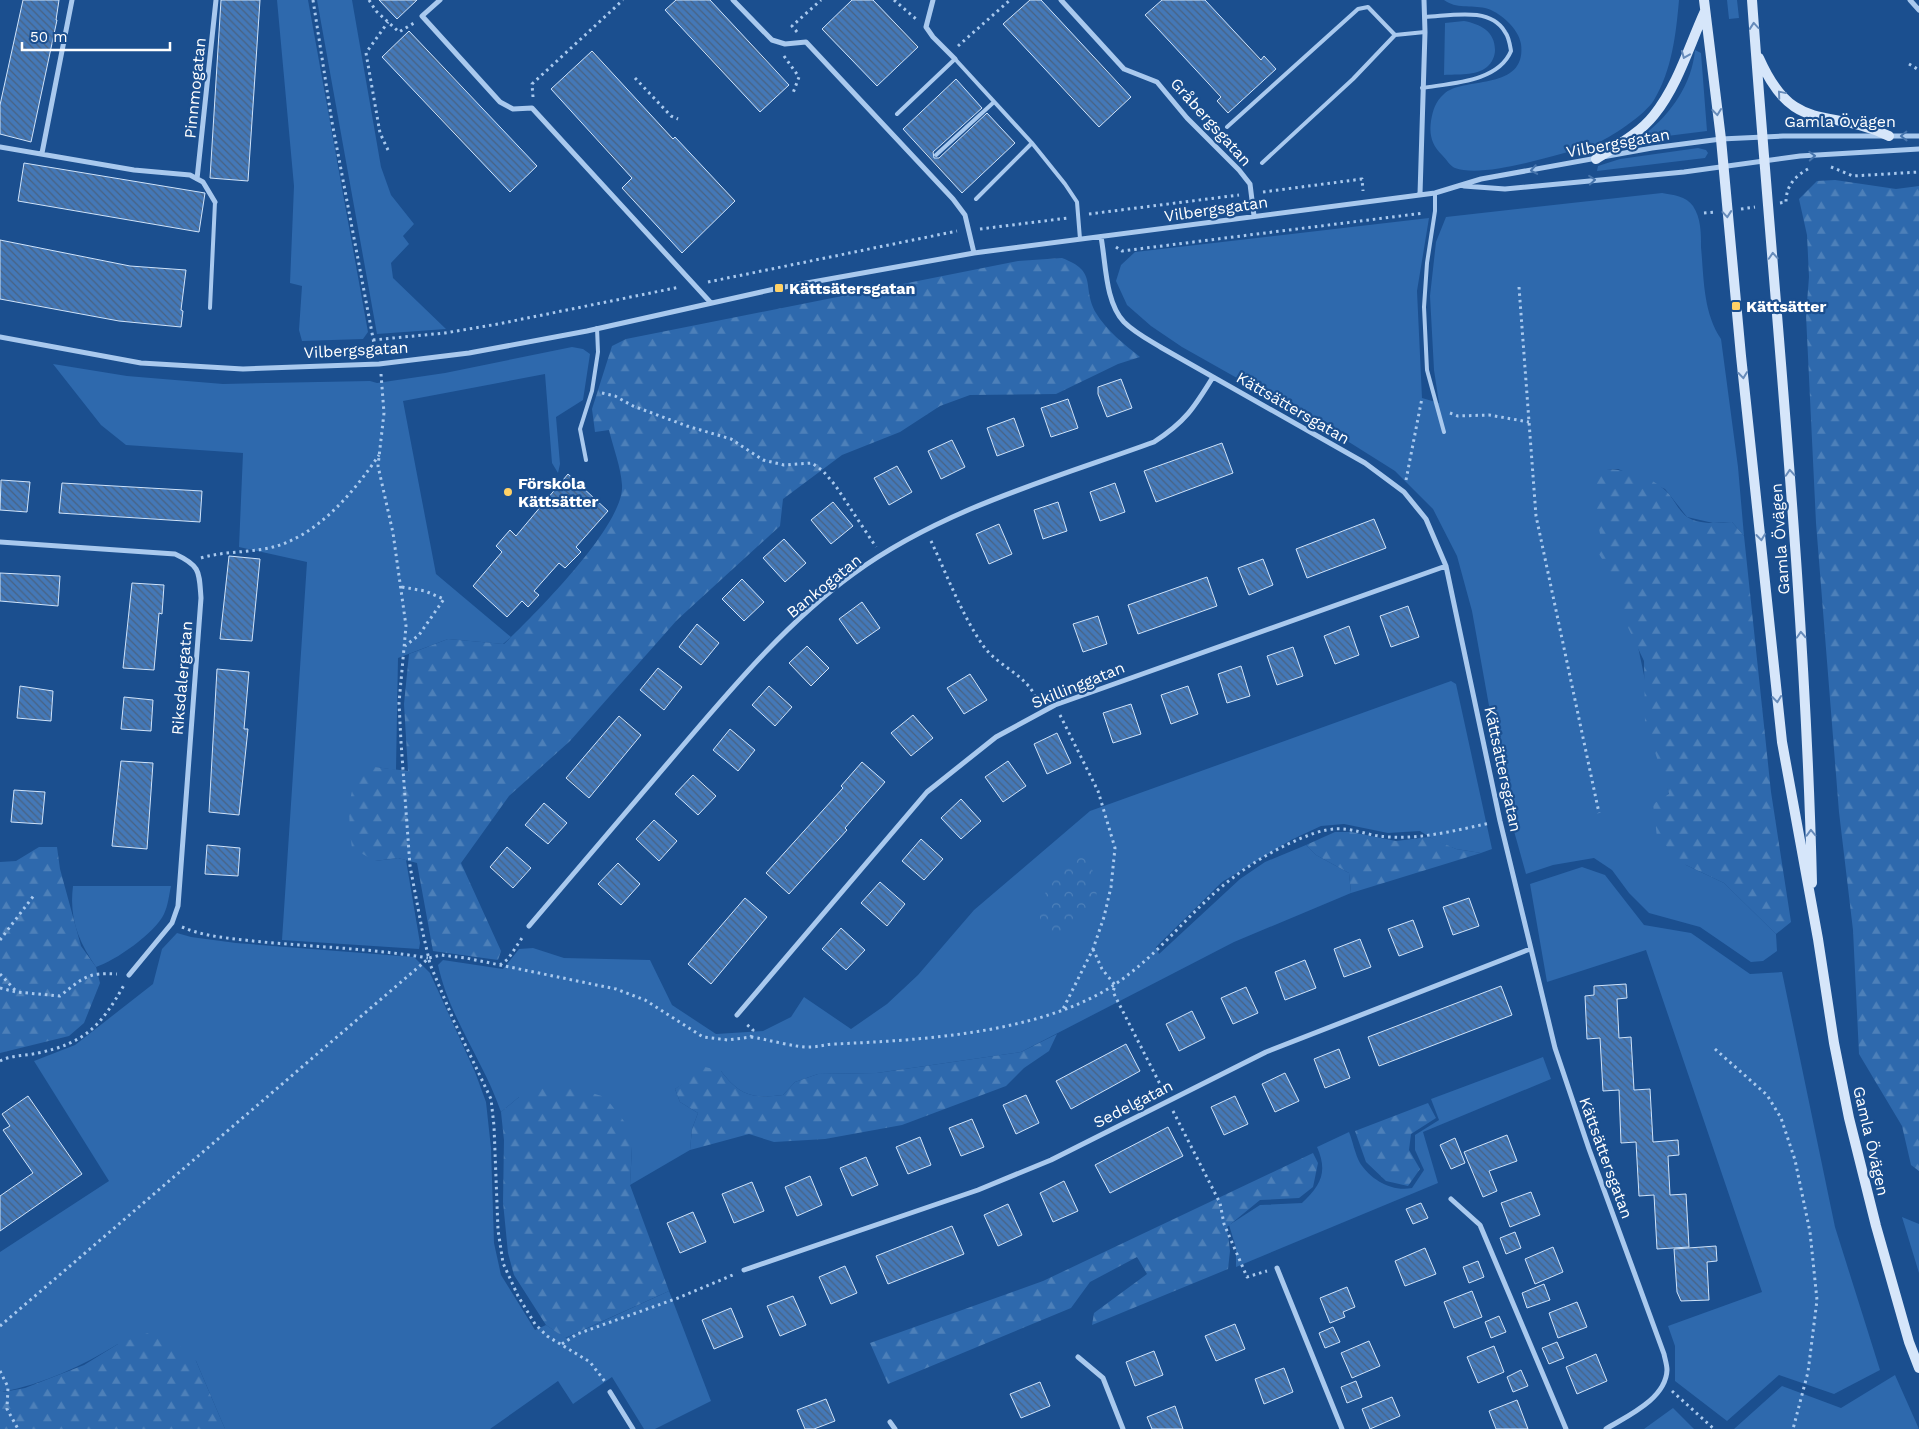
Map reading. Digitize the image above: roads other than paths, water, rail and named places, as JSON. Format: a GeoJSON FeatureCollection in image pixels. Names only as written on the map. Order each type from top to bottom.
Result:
{"type":"FeatureCollection","features":[{"type":"Feature","properties":{"kind":"main road","name":"Gamla Övägen"},"geometry":{"type":"LineString","coordinates":[[1752,0],[1761,137],[1769,205],[1798,575],[1807,728],[1813,916]]}},
{"type":"Feature","properties":{"kind":"main road","name":"Gamla Övägen"},"geometry":{"type":"LineString","coordinates":[[1705,5],[1721,139],[1782,742],[1834,1043],[1849,1118],[1886,1261],[1909,1342],[1919,1368]]}},
{"type":"Feature","properties":{"kind":"main road"},"geometry":{"type":"LineString","coordinates":[[1596,159],[1629,138],[1653,116],[1670,91],[1705,5]]}},
{"type":"Feature","properties":{"kind":"main road"},"geometry":{"type":"LineString","coordinates":[[1756,51],[1769,80],[1798,111],[1818,118],[1867,126],[1889,136]]}},
{"type":"Feature","properties":{"kind":"street"},"geometry":{"type":"LineString","coordinates":[[42,153],[72,0]]}},
{"type":"Feature","properties":{"kind":"street","name":"Pinnmogatan"},"geometry":{"type":"LineString","coordinates":[[197,179],[216,0]]}},
{"type":"Feature","properties":{"kind":"street"},"geometry":{"type":"LineString","coordinates":[[440,0],[422,16],[500,102],[513,109],[532,108],[710,304]]}},
{"type":"Feature","properties":{"kind":"street"},"geometry":{"type":"LineString","coordinates":[[733,0],[772,40],[785,44],[806,42],[953,199],[965,215],[974,253]]}},
{"type":"Feature","properties":{"kind":"street"},"geometry":{"type":"LineString","coordinates":[[933,0],[926,27],[933,37],[956,59]]}},
{"type":"Feature","properties":{"kind":"street","name":"Gråbergsgatan"},"geometry":{"type":"LineString","coordinates":[[1061,0],[1124,69],[1158,82],[1187,118],[1239,170],[1250,184],[1254,216]]}},
{"type":"Feature","properties":{"kind":"street"},"geometry":{"type":"LineString","coordinates":[[1420,194],[1425,32],[1424,0]]}},
{"type":"Feature","properties":{"kind":"street"},"geometry":{"type":"LineString","coordinates":[[1910,0],[1919,10]]}},
{"type":"Feature","properties":{"kind":"street","name":"Gamla Övägen"},"geometry":{"type":"LineString","coordinates":[[1721,139],[1919,136]]}},
{"type":"Feature","properties":{"kind":"street","name":"Vilbergsgatan"},"geometry":{"type":"LineString","coordinates":[[0,336],[141,363],[243,369],[379,364],[470,353],[597,328],[779,288],[974,253],[1435,193],[1481,179],[1652,148],[1721,139]]}},
{"type":"Feature","properties":{"kind":"street"},"geometry":{"type":"LineString","coordinates":[[0,147],[134,170],[190,175],[203,182],[215,202]]}},
{"type":"Feature","properties":{"kind":"street","name":"Gamla Övägen"},"geometry":{"type":"LineString","coordinates":[[1723,165],[1919,149]]}},
{"type":"Feature","properties":{"kind":"street","name":"Vilbergsgatan"},"geometry":{"type":"LineString","coordinates":[[1461,185],[1505,189],[1684,172],[1723,165]]}},
{"type":"Feature","properties":{"kind":"street","name":"Kättsättersgatan"},"geometry":{"type":"LineString","coordinates":[[1101,237],[1111,296],[1123,320],[1140,335],[1365,463],[1404,492],[1426,519],[1446,566],[1500,821],[1530,949],[1565,1079],[1664,1354],[1667,1370],[1663,1386],[1648,1402],[1606,1429]]}},
{"type":"Feature","properties":{"kind":"street","name":"Bankogatan"},"geometry":{"type":"LineString","coordinates":[[529,926],[706,719],[766,652],[853,574],[926,531],[1033,486],[1154,442],[1177,428],[1194,408],[1213,377]]}},
{"type":"Feature","properties":{"kind":"street","name":"Riksdalergatan"},"geometry":{"type":"LineString","coordinates":[[0,542],[175,554],[191,561],[199,571],[201,598],[178,906],[172,923],[130,975]]}},
{"type":"Feature","properties":{"kind":"street","name":"Skillinggatan"},"geometry":{"type":"LineString","coordinates":[[737,1015],[928,792],[996,737],[1055,705],[1446,566]]}},
{"type":"Feature","properties":{"kind":"street","name":"Sedelgatan"},"geometry":{"type":"LineString","coordinates":[[744,1270],[978,1190],[1051,1160],[1266,1052],[1530,949]]}},
{"type":"Feature","properties":{"kind":"street"},"geometry":{"type":"LineString","coordinates":[[1451,1199],[1480,1225],[1566,1429]]}},
{"type":"Feature","properties":{"kind":"street"},"geometry":{"type":"LineString","coordinates":[[1277,1268],[1342,1429]]}},
{"type":"Feature","properties":{"kind":"street"},"geometry":{"type":"LineString","coordinates":[[1078,1357],[1102,1378],[1123,1429]]}},
{"type":"Feature","properties":{"kind":"street"},"geometry":{"type":"LineString","coordinates":[[610,1392],[633,1429]]}},
{"type":"Feature","properties":{"kind":"street"},"geometry":{"type":"LineString","coordinates":[[890,1422],[895,1429]]}},
{"type":"Feature","properties":{"kind":"lane"},"geometry":{"type":"LineString","coordinates":[[1228,127],[1358,9],[1368,7],[1395,35]]}},
{"type":"Feature","properties":{"kind":"lane"},"geometry":{"type":"LineString","coordinates":[[1422,88],[1485,75],[1506,62],[1512,51],[1506,32],[1493,19],[1476,14],[1425,17]]}},
{"type":"Feature","properties":{"kind":"lane"},"geometry":{"type":"LineString","coordinates":[[1262,163],[1353,80],[1395,35],[1425,32]]}},
{"type":"Feature","properties":{"kind":"lane"},"geometry":{"type":"LineString","coordinates":[[897,114],[956,59],[1032,144],[1077,202],[1080,240]]}},
{"type":"Feature","properties":{"kind":"lane"},"geometry":{"type":"LineString","coordinates":[[936,155],[994,102]]}},
{"type":"Feature","properties":{"kind":"lane"},"geometry":{"type":"LineString","coordinates":[[976,199],[1032,144]]}},
{"type":"Feature","properties":{"kind":"lane"},"geometry":{"type":"LineString","coordinates":[[1435,193],[1436,212],[1427,264],[1424,306],[1427,370],[1444,432]]}},
{"type":"Feature","properties":{"kind":"lane"},"geometry":{"type":"LineString","coordinates":[[210,308],[215,202]]}},
{"type":"Feature","properties":{"kind":"lane"},"geometry":{"type":"LineString","coordinates":[[586,460],[580,429],[592,391],[598,352],[597,328]]}},
{"type":"Feature","properties":{"kind":"place","name":"Kättsätersgatan"},"geometry":{"type":"Point","coordinates":[779,288]}},
{"type":"Feature","properties":{"kind":"place","name":"Kättsätter"},"geometry":{"type":"Point","coordinates":[1736,306]}},
{"type":"Feature","properties":{"kind":"place","name":"Förskola Kättsätter"},"geometry":{"type":"Point","coordinates":[508,492]}}]}
